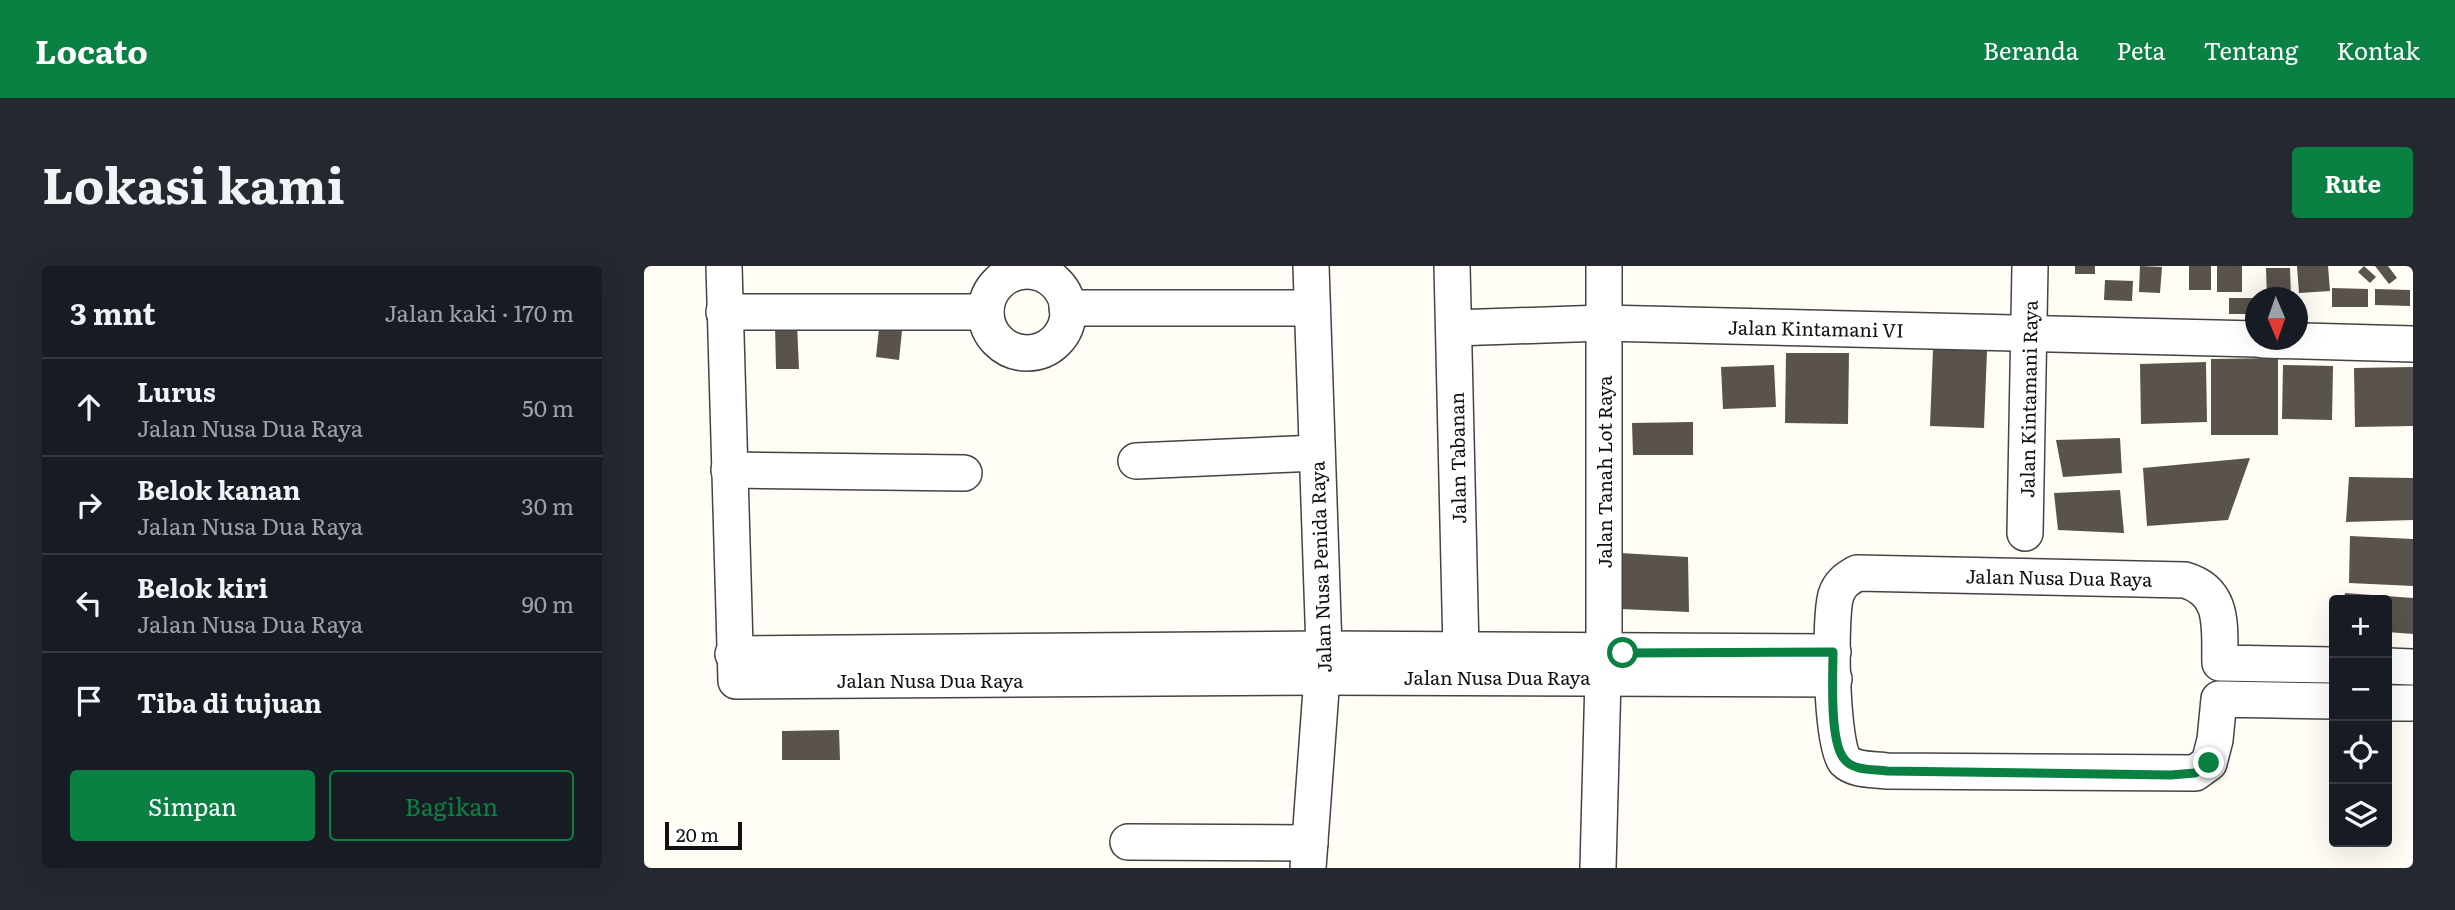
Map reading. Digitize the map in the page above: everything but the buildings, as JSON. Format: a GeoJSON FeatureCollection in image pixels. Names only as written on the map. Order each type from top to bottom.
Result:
{"type":"FeatureCollection","features":[{"type":"Feature","properties":{"kind":"street"},"geometry":{"type":"LineString","coordinates":[[724,266],[729,470],[964,473]]}},
{"type":"Feature","properties":{"kind":"street","name":"Jalan Nusa Penida Raya"},"geometry":{"type":"LineString","coordinates":[[1309,855],[1324,663],[1311,266]]}},
{"type":"Feature","properties":{"kind":"street","name":"Jalan Tabanan"},"geometry":{"type":"LineString","coordinates":[[1452,266],[1461,650]]}},
{"type":"Feature","properties":{"kind":"street","name":"Jalan Tanah Lot Raya"},"geometry":{"type":"LineString","coordinates":[[1598,868],[1603,665],[1604,266]]}},
{"type":"Feature","properties":{"kind":"street","name":"Jalan Kintamani Raya"},"geometry":{"type":"LineString","coordinates":[[2025,533],[2031,266]]}},
{"type":"Feature","properties":{"kind":"street"},"geometry":{"type":"LineString","coordinates":[[1024,271],[1037,273],[1058,285],[1068,308],[1060,335],[1049,346],[1029,352],[1007,348],[996,340],[988,327],[986,312],[992,289],[1001,280],[1024,271]]}},
{"type":"Feature","properties":{"kind":"street"},"geometry":{"type":"LineString","coordinates":[[1068,308],[1312,308]]}},
{"type":"Feature","properties":{"kind":"street"},"geometry":{"type":"LineString","coordinates":[[724,312],[986,312]]}},
{"type":"Feature","properties":{"kind":"street","name":"Jalan Kintamani VI"},"geometry":{"type":"LineString","coordinates":[[1454,328],[1603,323],[2245,339]]}},
{"type":"Feature","properties":{"kind":"street"},"geometry":{"type":"LineString","coordinates":[[2308,341],[2413,344]]}},
{"type":"Feature","properties":{"kind":"street"},"geometry":{"type":"LineString","coordinates":[[1136,461],[1317,453]]}},
{"type":"Feature","properties":{"kind":"street","name":"Jalan Nusa Dua Raya"},"geometry":{"type":"LineString","coordinates":[[729,470],[734,668],[1324,663],[1833,666]]}},
{"type":"Feature","properties":{"kind":"street","name":"Jalan Nusa Dua Raya"},"geometry":{"type":"LineString","coordinates":[[1857,573],[2185,580],[2200,584],[2218,611],[2220,663],[2216,740],[2209,763],[2195,773],[1887,771],[1858,768],[1846,761],[1836,745],[1833,666],[1835,597],[1843,580],[1857,573]]}},
{"type":"Feature","properties":{"kind":"street","name":"Jalan Nusa Dua Raya"},"geometry":{"type":"LineString","coordinates":[[1324,663],[1461,650],[1603,665]]}},
{"type":"Feature","properties":{"kind":"street"},"geometry":{"type":"LineString","coordinates":[[2220,663],[2329,665]]}},
{"type":"Feature","properties":{"kind":"street"},"geometry":{"type":"LineString","coordinates":[[2392,666],[2413,667]]}},
{"type":"Feature","properties":{"kind":"street"},"geometry":{"type":"LineString","coordinates":[[2219,699],[2329,701]]}},
{"type":"Feature","properties":{"kind":"street"},"geometry":{"type":"LineString","coordinates":[[2392,703],[2413,703]]}},
{"type":"Feature","properties":{"kind":"street"},"geometry":{"type":"LineString","coordinates":[[1128,842],[1309,855]]}},
{"type":"Feature","properties":{"kind":"route"},"geometry":{"type":"LineString","coordinates":[[1623,653],[1833,652],[1836,745],[1846,761],[1858,768],[1887,771],[2171,775],[2195,773],[2209,763]]}}]}
